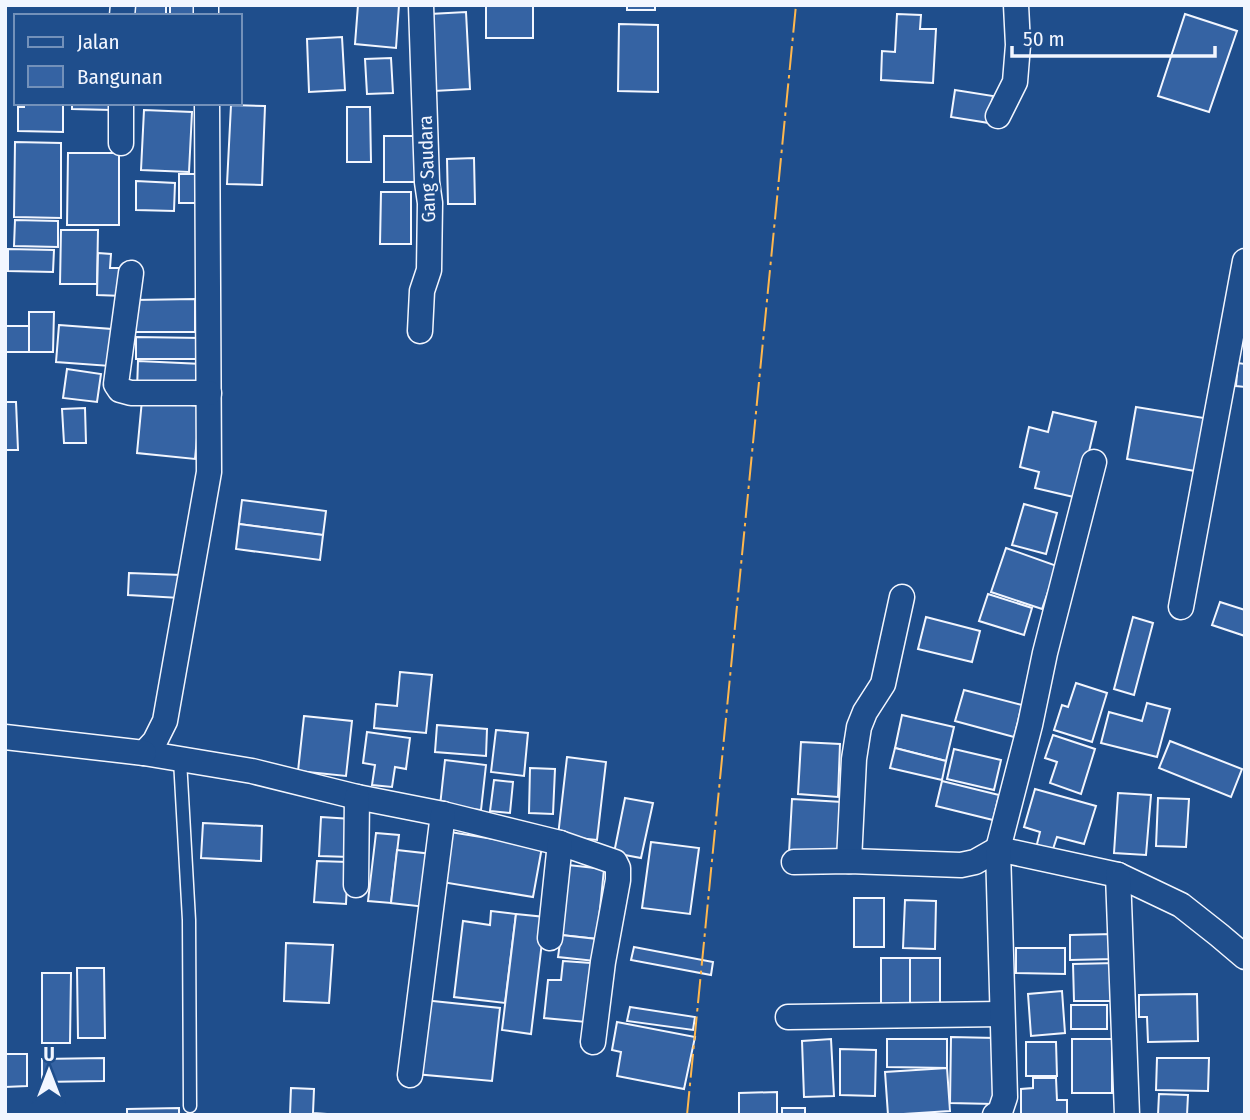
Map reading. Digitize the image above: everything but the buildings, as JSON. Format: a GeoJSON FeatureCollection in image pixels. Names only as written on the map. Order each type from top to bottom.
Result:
{"type":"FeatureCollection","features":[{"type":"Feature","properties":{"kind":"street","name":"Gang Saudara"},"geometry":{"type":"LineString","coordinates":[[420,331],[422,291],[429,270],[430,203],[421,5]]}},
{"type":"Feature","properties":{"kind":"street"},"geometry":{"type":"LineString","coordinates":[[998,116],[1015,82],[1018,45],[1016,5]]}},
{"type":"Feature","properties":{"kind":"street"},"geometry":{"type":"LineString","coordinates":[[121,105],[121,143]]}},
{"type":"Feature","properties":{"kind":"street"},"geometry":{"type":"LineString","coordinates":[[144,753],[155,741],[165,720],[209,472],[207,105]]}},
{"type":"Feature","properties":{"kind":"street"},"geometry":{"type":"LineString","coordinates":[[1181,607],[1245,261]]}},
{"type":"Feature","properties":{"kind":"street"},"geometry":{"type":"LineString","coordinates":[[131,273],[116,384],[120,390],[131,393],[209,393]]}},
{"type":"Feature","properties":{"kind":"street"},"geometry":{"type":"LineString","coordinates":[[995,1115],[1000,1112],[1005,1097],[998,849],[1094,461]]}},
{"type":"Feature","properties":{"kind":"street"},"geometry":{"type":"LineString","coordinates":[[849,861],[854,759],[859,727],[883,684],[902,597]]}},
{"type":"Feature","properties":{"kind":"street"},"geometry":{"type":"LineString","coordinates":[[5,737],[144,753],[253,771],[560,843],[615,862],[618,880],[603,962],[593,1042]]}},
{"type":"Feature","properties":{"kind":"street"},"geometry":{"type":"LineString","coordinates":[[356,884],[358,797]]}},
{"type":"Feature","properties":{"kind":"street"},"geometry":{"type":"LineString","coordinates":[[410,1075],[443,814]]}},
{"type":"Feature","properties":{"kind":"street"},"geometry":{"type":"LineString","coordinates":[[550,938],[560,843]]}},
{"type":"Feature","properties":{"kind":"street"},"geometry":{"type":"LineString","coordinates":[[794,862],[961,865],[975,862],[998,849],[1118,875],[1181,905],[1245,957]]}},
{"type":"Feature","properties":{"kind":"street"},"geometry":{"type":"LineString","coordinates":[[1118,875],[1127,1115]]}},
{"type":"Feature","properties":{"kind":"street"},"geometry":{"type":"LineString","coordinates":[[788,1017],[1002,1014]]}},
{"type":"Feature","properties":{"kind":"lane"},"geometry":{"type":"LineString","coordinates":[[180,760],[189,920],[190,1106]]}},
{"type":"Feature","properties":{"kind":"power"},"geometry":{"type":"LineString","coordinates":[[687,1115],[796,5]]}}]}
